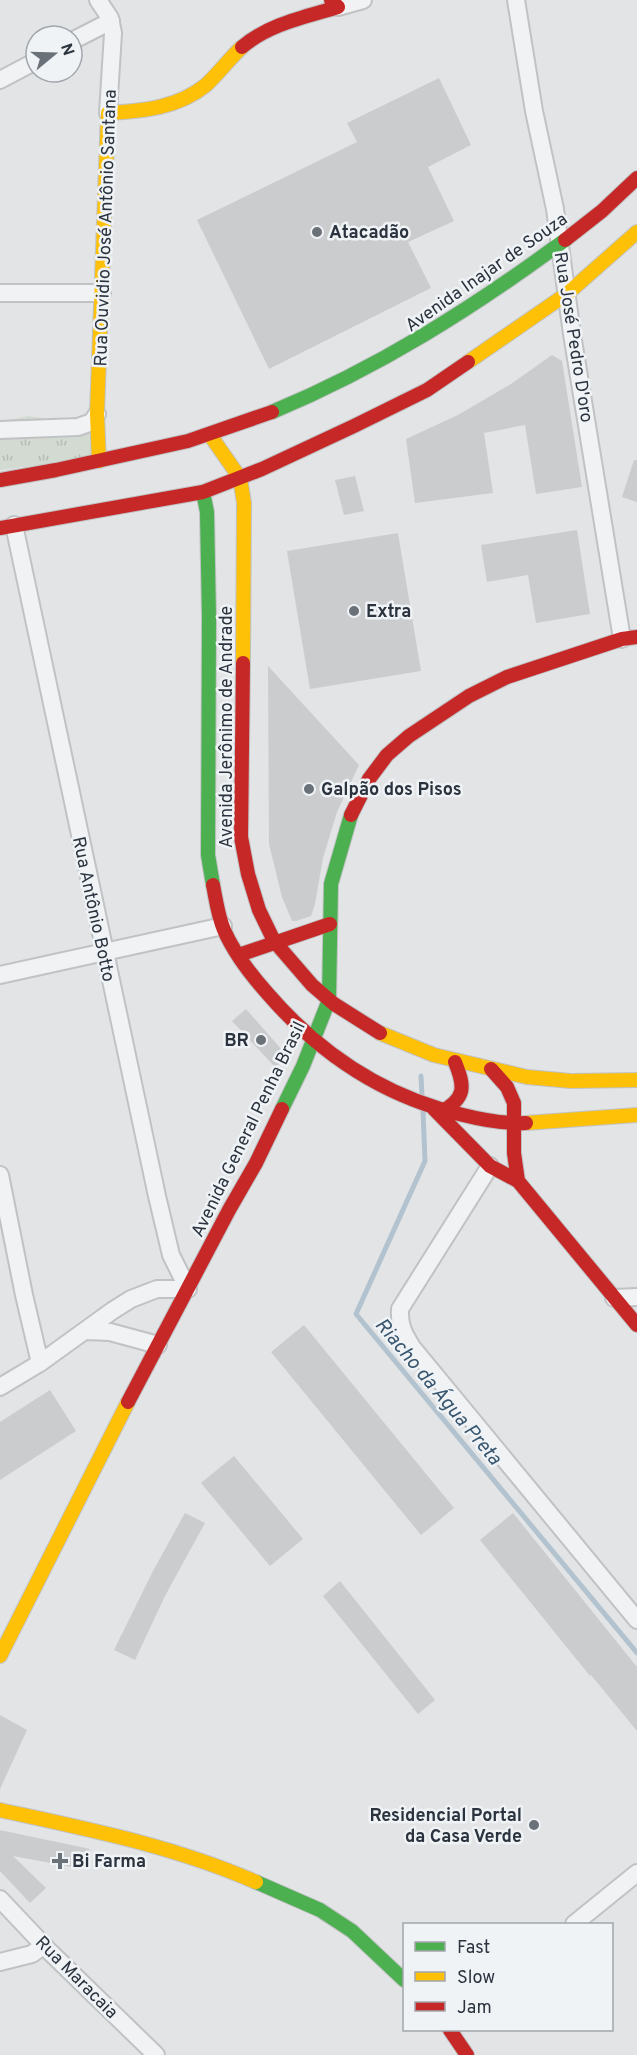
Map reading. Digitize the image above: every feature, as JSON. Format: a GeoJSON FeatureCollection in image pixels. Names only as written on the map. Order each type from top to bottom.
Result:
{"type":"FeatureCollection","features":[{"type":"Feature","properties":{"kind":"main road"},"geometry":{"type":"LineString","coordinates":[[108,113],[152,110],[176,103],[197,92],[233,54],[254,38],[335,4]]}},
{"type":"Feature","properties":{"kind":"main road","name":"Rua Ouvidio José Antônio Santana"},"geometry":{"type":"LineString","coordinates":[[99,461],[97,414],[108,113]]}},
{"type":"Feature","properties":{"kind":"main road","name":"Avenida Inajar de Souza"},"geometry":{"type":"LineString","coordinates":[[0,480],[99,461],[210,435],[357,375],[408,347],[509,282],[589,222],[637,178]]}},
{"type":"Feature","properties":{"kind":"main road"},"geometry":{"type":"LineString","coordinates":[[7,527],[203,492],[240,478],[354,426],[427,390],[568,293],[637,232]]}},
{"type":"Feature","properties":{"kind":"main road","name":"Avenida Jerônimo de Andrade"},"geometry":{"type":"LineString","coordinates":[[210,435],[240,478],[244,503],[241,837],[246,874],[258,909],[275,942],[307,982],[357,1022],[391,1040],[455,1062],[531,1078],[570,1081],[637,1080]]}},
{"type":"Feature","properties":{"kind":"main road","name":"Avenida Jerônimo de Andrade"},"geometry":{"type":"LineString","coordinates":[[203,492],[207,512],[209,618],[208,855],[213,888],[223,926],[238,955],[269,996],[313,1042],[364,1078],[437,1110]]}},
{"type":"Feature","properties":{"kind":"main road","name":"Avenida General Penha Brasil"},"geometry":{"type":"LineString","coordinates":[[0,1656],[125,1407],[256,1163],[303,1066],[329,1000],[331,884],[350,816],[369,779],[387,755],[439,715],[469,696],[507,677],[630,638]]}},
{"type":"Feature","properties":{"kind":"main road"},"geometry":{"type":"LineString","coordinates":[[208,728],[224,719],[236,724],[241,732]]}},
{"type":"Feature","properties":{"kind":"main road"},"geometry":{"type":"LineString","coordinates":[[238,955],[330,924]]}},
{"type":"Feature","properties":{"kind":"main road"},"geometry":{"type":"LineString","coordinates":[[437,1110],[454,1105],[460,1098],[463,1084],[455,1062]]}},
{"type":"Feature","properties":{"kind":"main road"},"geometry":{"type":"LineString","coordinates":[[491,1069],[509,1089],[516,1111],[513,1144],[518,1182]]}},
{"type":"Feature","properties":{"kind":"main road"},"geometry":{"type":"LineString","coordinates":[[437,1110],[516,1123],[637,1115]]}},
{"type":"Feature","properties":{"kind":"main road"},"geometry":{"type":"LineString","coordinates":[[437,1110],[490,1166],[518,1182],[637,1325]]}},
{"type":"Feature","properties":{"kind":"main road"},"geometry":{"type":"LineString","coordinates":[[0,1810],[148,1843],[234,1872],[320,1910],[352,1931],[403,1978]]}},
{"type":"Feature","properties":{"kind":"main road"},"geometry":{"type":"LineString","coordinates":[[451,2031],[467,2055]]}},
{"type":"Feature","properties":{"kind":"street"},"geometry":{"type":"LineString","coordinates":[[84,36],[111,21],[98,0]]}},
{"type":"Feature","properties":{"kind":"street"},"geometry":{"type":"LineString","coordinates":[[335,4],[363,0]]}},
{"type":"Feature","properties":{"kind":"street","name":"Rua José Pedro D'oro"},"geometry":{"type":"LineString","coordinates":[[516,0],[534,111],[555,209],[572,334],[630,638]]}},
{"type":"Feature","properties":{"kind":"street","name":"Rua Ouvidio José Antônio Santana"},"geometry":{"type":"LineString","coordinates":[[108,113],[113,33],[111,21]]}},
{"type":"Feature","properties":{"kind":"street"},"geometry":{"type":"LineString","coordinates":[[0,80],[24,67]]}},
{"type":"Feature","properties":{"kind":"street"},"geometry":{"type":"LineString","coordinates":[[0,293],[102,293]]}},
{"type":"Feature","properties":{"kind":"street"},"geometry":{"type":"LineString","coordinates":[[0,430],[78,427],[92,422],[97,414]]}},
{"type":"Feature","properties":{"kind":"street","name":"Rua Antônio Botto"},"geometry":{"type":"LineString","coordinates":[[7,527],[171,1255],[188,1289]]}},
{"type":"Feature","properties":{"kind":"street"},"geometry":{"type":"LineString","coordinates":[[0,975],[223,926]]}},
{"type":"Feature","properties":{"kind":"street"},"geometry":{"type":"LineString","coordinates":[[490,1166],[400,1309],[399,1322],[412,1347],[637,1620]]}},
{"type":"Feature","properties":{"kind":"street"},"geometry":{"type":"LineString","coordinates":[[0,1175],[40,1363]]}},
{"type":"Feature","properties":{"kind":"street"},"geometry":{"type":"LineString","coordinates":[[0,1387],[40,1363],[131,1299],[157,1289],[188,1289]]}},
{"type":"Feature","properties":{"kind":"street"},"geometry":{"type":"LineString","coordinates":[[614,1298],[637,1298]]}},
{"type":"Feature","properties":{"kind":"street"},"geometry":{"type":"LineString","coordinates":[[86,1332],[110,1332],[158,1345]]}},
{"type":"Feature","properties":{"kind":"street"},"geometry":{"type":"LineString","coordinates":[[575,1923],[637,1873]]}},
{"type":"Feature","properties":{"kind":"street","name":"Rua Maracaia"},"geometry":{"type":"LineString","coordinates":[[0,1899],[156,2055]]}},
{"type":"Feature","properties":{"kind":"street"},"geometry":{"type":"LineString","coordinates":[[0,1962],[32,1954],[44,1945]]}},
{"type":"Feature","properties":{"kind":"green space"},"geometry":{"type":"Polygon","coordinates":[[[28,416],[69,422],[89,433],[95,458],[0,470],[0,430],[4,421],[28,416]]]}},
{"type":"Feature","properties":{"kind":"building","name":"Atacadão"},"geometry":{"type":"Polygon","coordinates":[[[439,78],[471,145],[428,167],[454,221],[408,242],[431,288],[269,369],[197,220],[357,142],[347,123],[439,78]]]}},
{"type":"Feature","properties":{"kind":"building"},"geometry":{"type":"Polygon","coordinates":[[[552,355],[562,361],[582,487],[536,494],[525,425],[484,433],[493,493],[415,503],[406,439],[458,415],[511,384],[552,355]]]}},
{"type":"Feature","properties":{"kind":"building"},"geometry":{"type":"Polygon","coordinates":[[[634,460],[637,460],[637,502],[622,497],[634,460]]]}},
{"type":"Feature","properties":{"kind":"building"},"geometry":{"type":"Polygon","coordinates":[[[355,476],[364,511],[344,515],[335,480],[355,476]]]}},
{"type":"Feature","properties":{"kind":"building"},"geometry":{"type":"Polygon","coordinates":[[[577,530],[590,614],[536,623],[528,575],[487,582],[481,545],[577,530]]]}},
{"type":"Feature","properties":{"kind":"building","name":"Extra"},"geometry":{"type":"Polygon","coordinates":[[[398,533],[421,671],[310,689],[287,551],[398,533]]]}},
{"type":"Feature","properties":{"kind":"building","name":"Galpão dos Pisos"},"geometry":{"type":"Polygon","coordinates":[[[268,666],[359,765],[337,812],[323,858],[311,916],[296,921],[292,921],[282,897],[269,844],[268,666]]]}},
{"type":"Feature","properties":{"kind":"building","name":"BR"},"geometry":{"type":"Polygon","coordinates":[[[246,1009],[289,1058],[275,1067],[232,1021],[246,1009]]]}},
{"type":"Feature","properties":{"kind":"building"},"geometry":{"type":"Polygon","coordinates":[[[304,1325],[454,1508],[421,1535],[271,1352],[304,1325]]]}},
{"type":"Feature","properties":{"kind":"building"},"geometry":{"type":"Polygon","coordinates":[[[50,1390],[76,1431],[0,1480],[0,1422],[50,1390]]]}},
{"type":"Feature","properties":{"kind":"building"},"geometry":{"type":"Polygon","coordinates":[[[234,1456],[303,1539],[270,1566],[201,1483],[234,1456]]]}},
{"type":"Feature","properties":{"kind":"building"},"geometry":{"type":"Polygon","coordinates":[[[185,1513],[205,1523],[165,1596],[135,1660],[114,1650],[185,1513]]]}},
{"type":"Feature","properties":{"kind":"building"},"geometry":{"type":"Polygon","coordinates":[[[513,1513],[637,1667],[637,1731],[480,1540],[513,1513]]]}},
{"type":"Feature","properties":{"kind":"building"},"geometry":{"type":"Polygon","coordinates":[[[340,1581],[435,1700],[418,1714],[323,1596],[340,1581]]]}},
{"type":"Feature","properties":{"kind":"building"},"geometry":{"type":"Polygon","coordinates":[[[0,1715],[27,1730],[0,1789],[0,1715]]]}},
{"type":"Feature","properties":{"kind":"building","name":"Bi Farma"},"geometry":{"type":"Polygon","coordinates":[[[0,1830],[90,1849],[72,1867],[13,1856],[46,1888],[30,1903],[0,1871],[0,1830]]]}},
{"type":"Feature","properties":{"kind":"waterway","name":"Riacho da Água Preta"},"geometry":{"type":"LineString","coordinates":[[421,1076],[422,1096]]}},
{"type":"Feature","properties":{"kind":"waterway","name":"Riacho da Água Preta"},"geometry":{"type":"LineString","coordinates":[[423,1111],[425,1161],[356,1314],[637,1653]]}},
{"type":"Feature","properties":{"kind":"traffic: fast"},"geometry":{"type":"LineString","coordinates":[[272,412],[350,376],[424,335],[460,313],[565,240]]}},
{"type":"Feature","properties":{"kind":"traffic: fast"},"geometry":{"type":"LineString","coordinates":[[203,492],[207,512],[209,618],[208,855],[213,885]]}},
{"type":"Feature","properties":{"kind":"traffic: fast"},"geometry":{"type":"LineString","coordinates":[[282,1109],[303,1066],[329,1000],[331,884],[351,815]]}},
{"type":"Feature","properties":{"kind":"traffic: fast"},"geometry":{"type":"LineString","coordinates":[[256,1882],[320,1910],[352,1931],[403,1979]]}},
{"type":"Feature","properties":{"kind":"traffic: slow"},"geometry":{"type":"LineString","coordinates":[[99,461],[97,414],[108,113],[160,107],[184,99],[206,85],[242,47]]}},
{"type":"Feature","properties":{"kind":"traffic: slow"},"geometry":{"type":"LineString","coordinates":[[468,362],[568,293],[637,232]]}},
{"type":"Feature","properties":{"kind":"traffic: slow"},"geometry":{"type":"LineString","coordinates":[[210,435],[240,478],[244,503],[243,663]]}},
{"type":"Feature","properties":{"kind":"traffic: slow"},"geometry":{"type":"LineString","coordinates":[[380,1033],[434,1055],[527,1077],[571,1081],[637,1080]]}},
{"type":"Feature","properties":{"kind":"traffic: slow"},"geometry":{"type":"LineString","coordinates":[[526,1123],[637,1115]]}},
{"type":"Feature","properties":{"kind":"traffic: slow"},"geometry":{"type":"LineString","coordinates":[[0,1656],[128,1402]]}},
{"type":"Feature","properties":{"kind":"traffic: slow"},"geometry":{"type":"LineString","coordinates":[[0,1810],[162,1848],[256,1882]]}},
{"type":"Feature","properties":{"kind":"traffic: jam"},"geometry":{"type":"LineString","coordinates":[[242,47],[264,32],[338,7],[331,0]]}},
{"type":"Feature","properties":{"kind":"traffic: jam"},"geometry":{"type":"LineString","coordinates":[[565,240],[602,211],[637,178]]}},
{"type":"Feature","properties":{"kind":"traffic: jam"},"geometry":{"type":"LineString","coordinates":[[0,528],[203,492],[262,469],[354,426],[427,390],[468,362]]}},
{"type":"Feature","properties":{"kind":"traffic: jam"},"geometry":{"type":"LineString","coordinates":[[0,480],[188,441],[272,412]]}},
{"type":"Feature","properties":{"kind":"traffic: jam"},"geometry":{"type":"LineString","coordinates":[[351,815],[369,779],[387,755],[409,736],[469,696],[507,677],[622,639],[637,637]]}},
{"type":"Feature","properties":{"kind":"traffic: jam"},"geometry":{"type":"LineString","coordinates":[[243,663],[241,837],[248,874],[259,910],[274,941],[312,985],[334,1004],[380,1033]]}},
{"type":"Feature","properties":{"kind":"traffic: jam"},"geometry":{"type":"LineString","coordinates":[[213,885],[222,925],[243,964],[288,1016],[332,1054],[380,1085],[434,1107],[486,1120],[526,1123]]}},
{"type":"Feature","properties":{"kind":"traffic: jam"},"geometry":{"type":"LineString","coordinates":[[239,955],[330,924]]}},
{"type":"Feature","properties":{"kind":"traffic: jam"},"geometry":{"type":"LineString","coordinates":[[441,1112],[455,1102],[461,1091],[461,1078],[455,1062]]}},
{"type":"Feature","properties":{"kind":"traffic: jam"},"geometry":{"type":"LineString","coordinates":[[491,1069],[507,1087],[514,1103],[514,1153],[518,1181]]}},
{"type":"Feature","properties":{"kind":"traffic: jam"},"geometry":{"type":"LineString","coordinates":[[128,1402],[256,1163],[282,1109]]}},
{"type":"Feature","properties":{"kind":"traffic: jam"},"geometry":{"type":"LineString","coordinates":[[434,1109],[490,1166],[518,1181],[637,1325]]}},
{"type":"Feature","properties":{"kind":"traffic: jam"},"geometry":{"type":"LineString","coordinates":[[451,2031],[467,2055]]}},
{"type":"Feature","properties":{"kind":"place","name":"Atacadão"},"geometry":{"type":"Point","coordinates":[317,232]}},
{"type":"Feature","properties":{"kind":"place","name":"Extra"},"geometry":{"type":"Point","coordinates":[354,611]}},
{"type":"Feature","properties":{"kind":"place","name":"Galpão dos Pisos"},"geometry":{"type":"Point","coordinates":[309,789]}},
{"type":"Feature","properties":{"kind":"place","name":"BR"},"geometry":{"type":"Point","coordinates":[261,1040]}},
{"type":"Feature","properties":{"kind":"place","name":"Residencial Portal da Casa Verde"},"geometry":{"type":"Point","coordinates":[534,1825]}},
{"type":"Feature","properties":{"kind":"place","name":"Bi Farma"},"geometry":{"type":"Point","coordinates":[60,1861]}}]}
